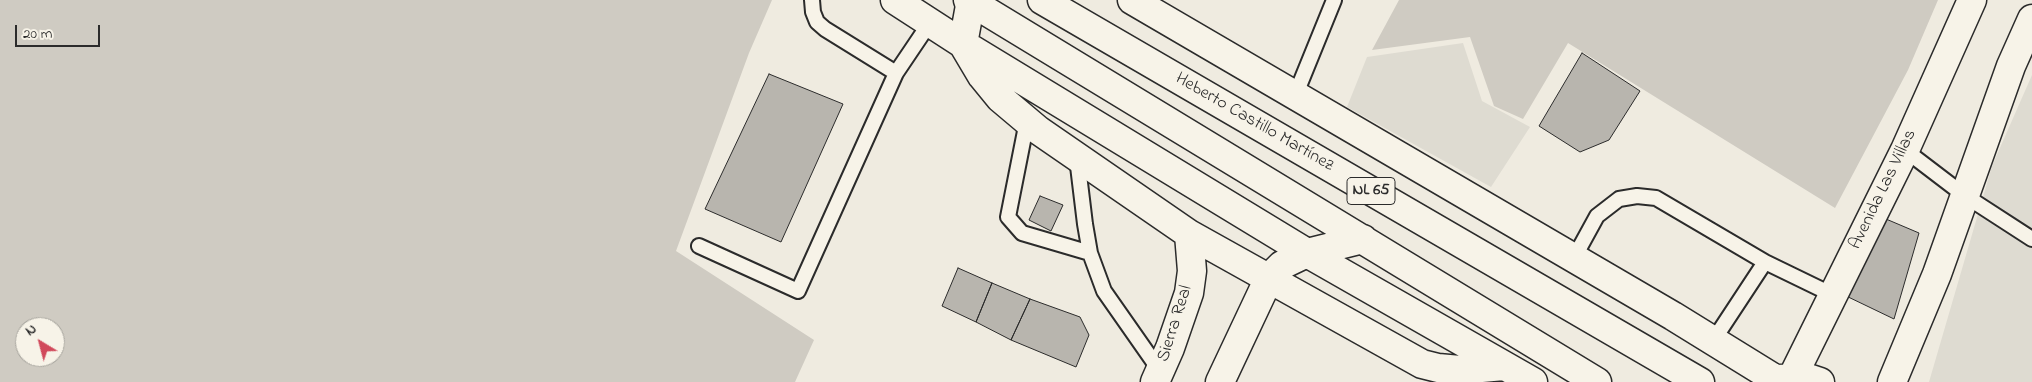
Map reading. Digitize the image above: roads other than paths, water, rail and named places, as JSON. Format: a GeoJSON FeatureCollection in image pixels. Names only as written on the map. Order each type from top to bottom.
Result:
{"type":"FeatureCollection","features":[{"type":"Feature","properties":{"kind":"street"},"geometry":{"type":"LineString","coordinates":[[895,0],[929,24],[1307,253],[1533,382]]}},
{"type":"Feature","properties":{"kind":"street","name":"Heberto Castillo Martínez"},"geometry":{"type":"LineString","coordinates":[[1042,0],[1700,382]]}},
{"type":"Feature","properties":{"kind":"street"},"geometry":{"type":"LineString","coordinates":[[1132,0],[1574,258],[1778,380],[1808,378],[1820,382]]}},
{"type":"Feature","properties":{"kind":"street","name":"Avenida Las Villas"},"geometry":{"type":"LineString","coordinates":[[1778,380],[1833,294],[1905,150],[1972,0]]}},
{"type":"Feature","properties":{"kind":"street"},"geometry":{"type":"LineString","coordinates":[[970,1],[963,44],[982,76],[1006,103],[1027,122],[1189,234],[1422,364],[1460,370],[1504,366]]}},
{"type":"Feature","properties":{"kind":"street","name":"NL 65"},"geometry":{"type":"LineString","coordinates":[[970,1],[1597,382]]}},
{"type":"Feature","properties":{"kind":"street"},"geometry":{"type":"LineString","coordinates":[[1892,382],[1937,274],[1964,195],[2022,62],[2032,19]]}},
{"type":"Feature","properties":{"kind":"street","name":"Sierra Real"},"geometry":{"type":"LineString","coordinates":[[1157,377],[1170,348],[1189,293],[1192,271],[1189,234]]}},
{"type":"Feature","properties":{"kind":"street"},"geometry":{"type":"LineString","coordinates":[[1220,382],[1269,278],[1282,265],[1307,253],[1363,239]]}},
{"type":"Feature","properties":{"kind":"lane"},"geometry":{"type":"LineString","coordinates":[[812,0],[813,12],[817,22],[825,29],[896,73]]}},
{"type":"Feature","properties":{"kind":"lane"},"geometry":{"type":"LineString","coordinates":[[1295,96],[1334,0]]}},
{"type":"Feature","properties":{"kind":"lane"},"geometry":{"type":"LineString","coordinates":[[699,246],[798,291],[896,73],[929,24]]}},
{"type":"Feature","properties":{"kind":"lane"},"geometry":{"type":"LineString","coordinates":[[1027,122],[1008,217],[1022,233],[1090,253]]}},
{"type":"Feature","properties":{"kind":"lane"},"geometry":{"type":"LineString","coordinates":[[1905,150],[1964,195],[2032,239]]}},
{"type":"Feature","properties":{"kind":"lane"},"geometry":{"type":"LineString","coordinates":[[1076,156],[1090,253],[1104,291],[1157,377]]}},
{"type":"Feature","properties":{"kind":"lane"},"geometry":{"type":"LineString","coordinates":[[1574,258],[1597,216],[1608,205],[1619,199],[1636,196],[1656,198],[1765,262],[1833,294]]}},
{"type":"Feature","properties":{"kind":"lane"},"geometry":{"type":"LineString","coordinates":[[1713,340],[1765,262]]}}]}
